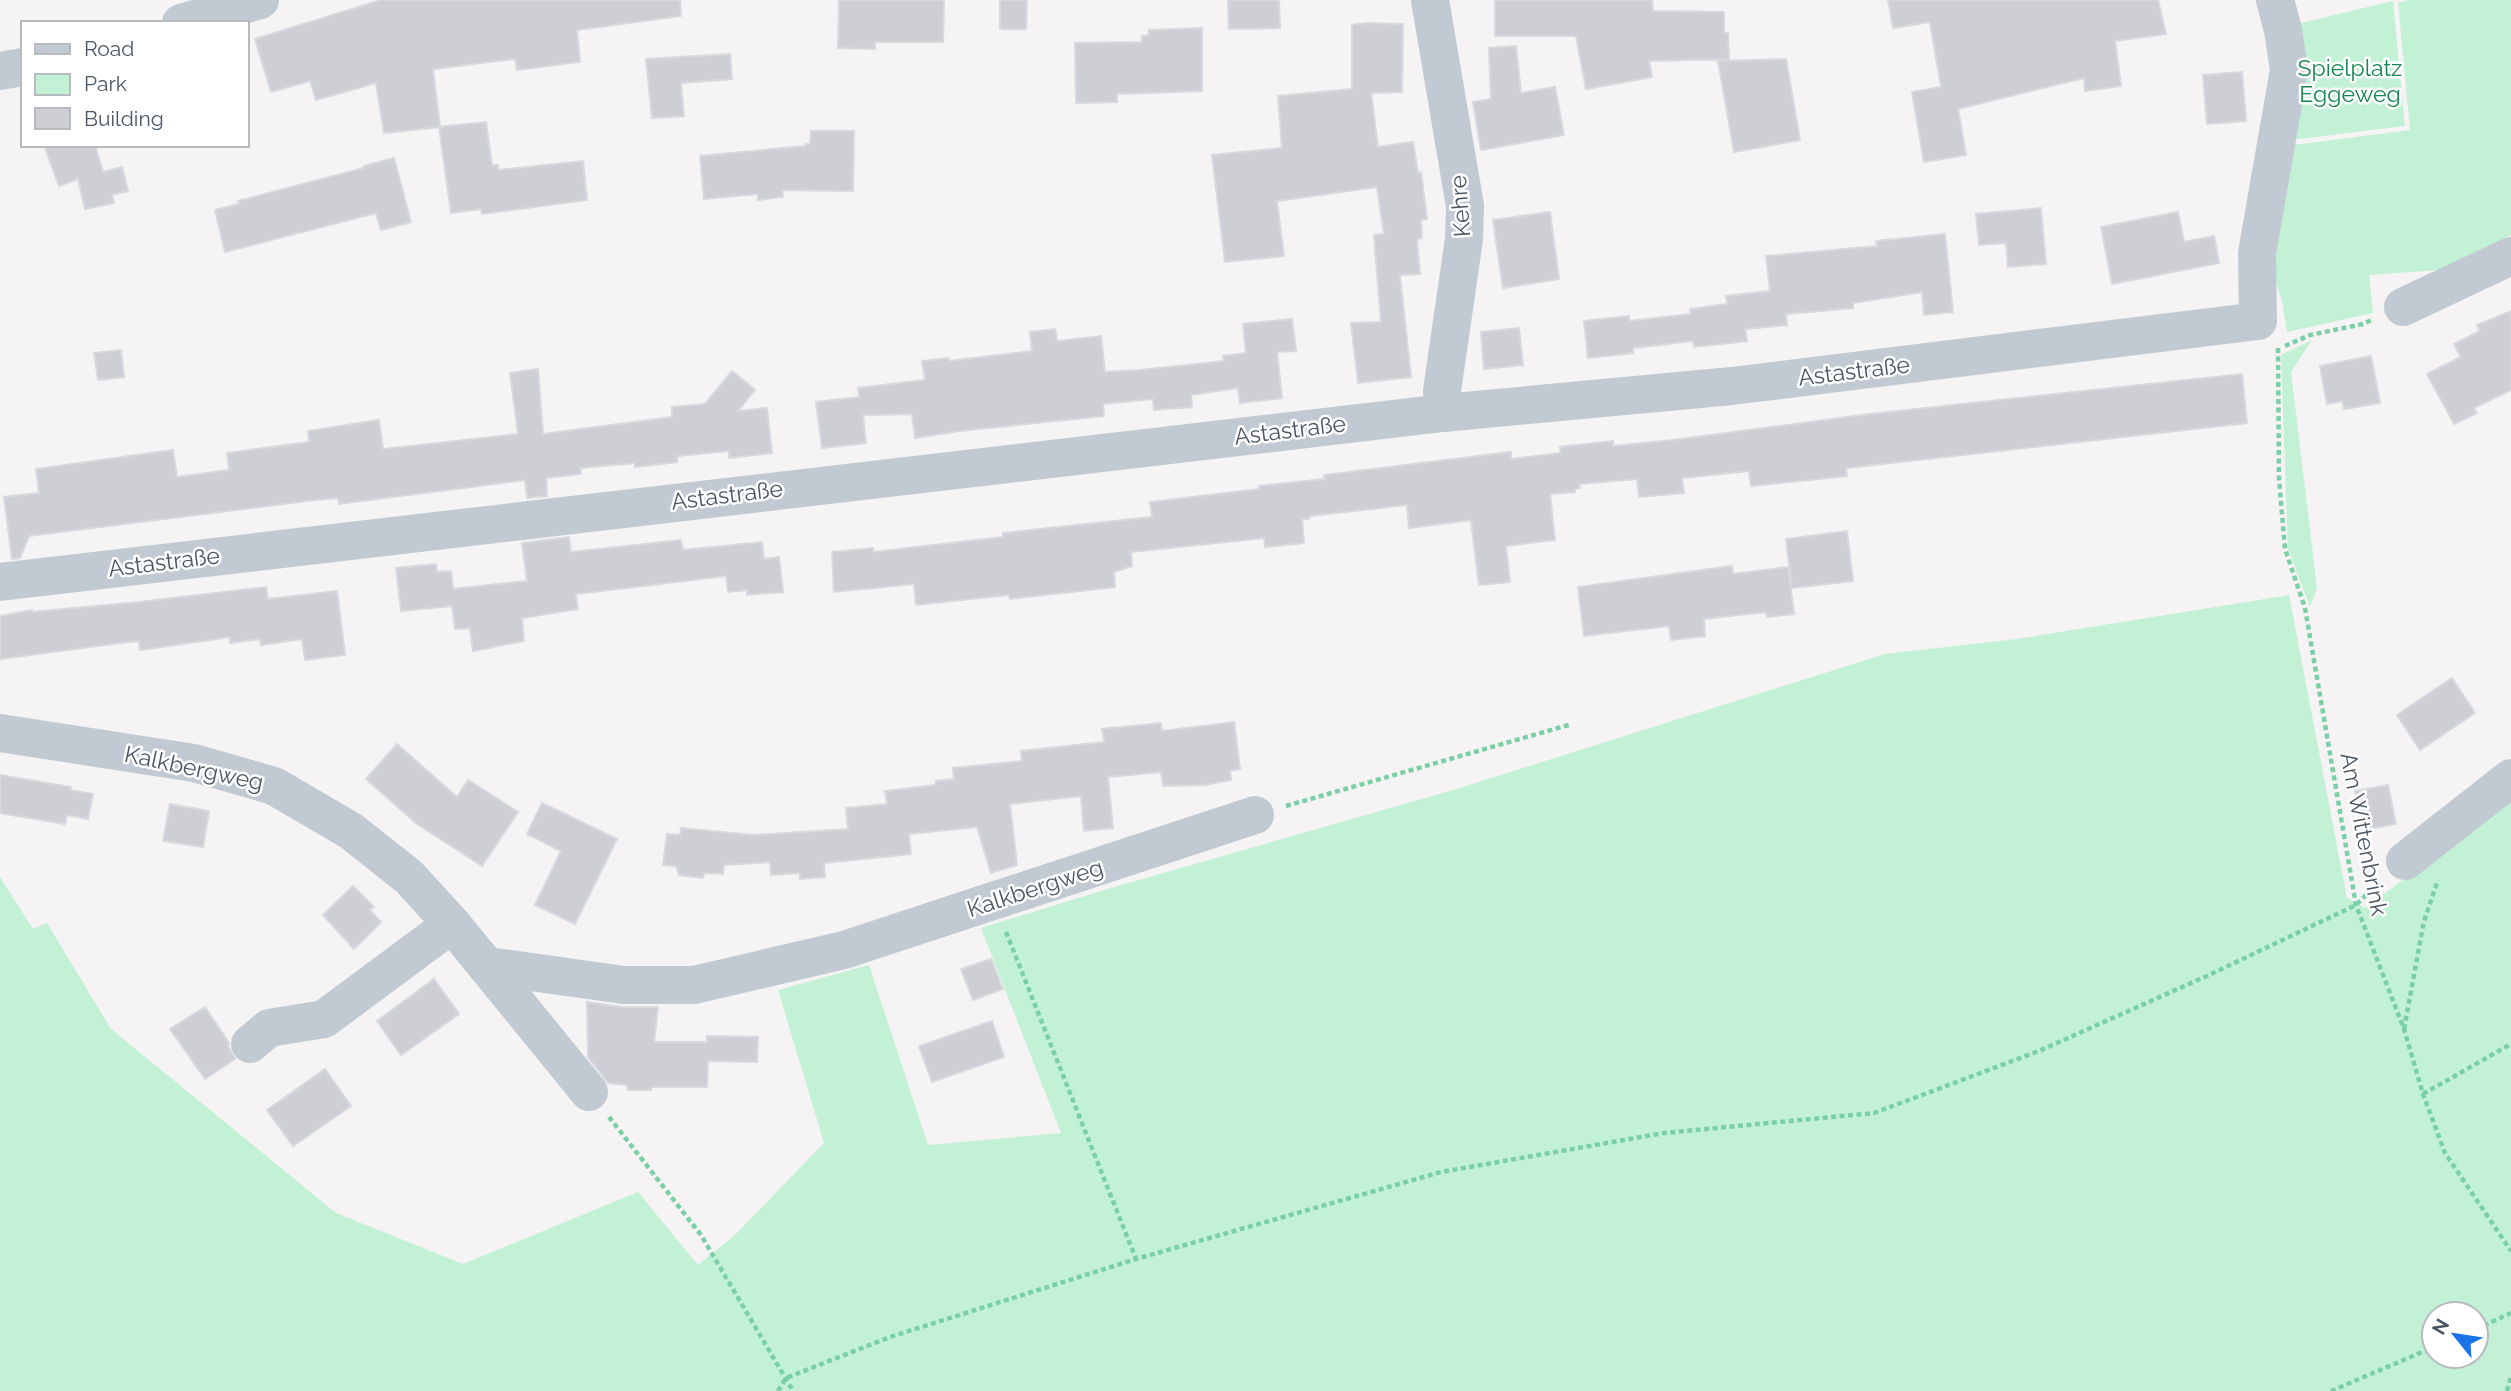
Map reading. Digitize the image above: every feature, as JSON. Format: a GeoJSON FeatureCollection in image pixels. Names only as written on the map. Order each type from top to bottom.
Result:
{"type":"FeatureCollection","features":[{"type":"Feature","properties":{"kind":"street"},"geometry":{"type":"LineString","coordinates":[[188,21],[260,0]]}},
{"type":"Feature","properties":{"kind":"street","name":"Kehre"},"geometry":{"type":"LineString","coordinates":[[1430,0],[1465,206],[1464,239],[1442,391],[1443,413]]}},
{"type":"Feature","properties":{"kind":"street","name":"Astastraße"},"geometry":{"type":"LineString","coordinates":[[0,582],[1443,413],[1732,386],[2258,321],[2257,253],[2289,70],[2275,0]]}},
{"type":"Feature","properties":{"kind":"street"},"geometry":{"type":"LineString","coordinates":[[0,71],[21,66]]}},
{"type":"Feature","properties":{"kind":"street"},"geometry":{"type":"LineString","coordinates":[[2403,307],[2511,256]]}},
{"type":"Feature","properties":{"kind":"street","name":"Kalkbergweg"},"geometry":{"type":"LineString","coordinates":[[0,733],[194,763],[274,786],[351,831],[409,877],[452,924],[589,1092]]}},
{"type":"Feature","properties":{"kind":"street"},"geometry":{"type":"LineString","coordinates":[[2405,861],[2511,778]]}},
{"type":"Feature","properties":{"kind":"street","name":"Kalkbergweg"},"geometry":{"type":"LineString","coordinates":[[488,966],[624,985],[695,985],[844,950],[1255,816]]}},
{"type":"Feature","properties":{"kind":"street"},"geometry":{"type":"LineString","coordinates":[[250,1044],[269,1028],[324,1019],[452,924]]}},
{"type":"Feature","properties":{"kind":"path","name":"Am Wittenbrink"},"geometry":{"type":"LineString","coordinates":[[2403,307],[2362,324],[2310,335],[2278,349],[2279,479],[2285,549],[2305,608],[2356,905],[2404,1029],[2423,1094],[2445,1153],[2511,1251]]}},
{"type":"Feature","properties":{"kind":"path"},"geometry":{"type":"LineString","coordinates":[[1255,816],[1572,724]]}},
{"type":"Feature","properties":{"kind":"path"},"geometry":{"type":"LineString","coordinates":[[2404,1029],[2424,921],[2441,869]]}},
{"type":"Feature","properties":{"kind":"path"},"geometry":{"type":"LineString","coordinates":[[995,901],[1136,1259]]}},
{"type":"Feature","properties":{"kind":"path"},"geometry":{"type":"LineString","coordinates":[[778,1391],[786,1378],[890,1337],[1136,1259],[1441,1172],[1664,1133],[1874,1113],[2039,1051],[2356,905]]}},
{"type":"Feature","properties":{"kind":"path"},"geometry":{"type":"LineString","coordinates":[[2423,1094],[2511,1044]]}},
{"type":"Feature","properties":{"kind":"path"},"geometry":{"type":"LineString","coordinates":[[589,1092],[701,1236],[793,1391]]}},
{"type":"Feature","properties":{"kind":"path"},"geometry":{"type":"LineString","coordinates":[[2490,1322],[2511,1313]]}},
{"type":"Feature","properties":{"kind":"path"},"geometry":{"type":"LineString","coordinates":[[2331,1391],[2420,1353]]}},
{"type":"Feature","properties":{"kind":"path"},"geometry":{"type":"LineString","coordinates":[[2507,1391],[2511,1376]]}},
{"type":"Feature","properties":{"kind":"green space"},"geometry":{"type":"Polygon","coordinates":[[[2409,0],[2511,0],[2511,235],[2438,270],[2369,275],[2373,313],[2287,332],[2282,301],[2271,266],[2286,146],[2410,130],[2398,3],[2409,0]]]}},
{"type":"Feature","properties":{"kind":"green space","name":"Spielplatz Eggeweg"},"geometry":{"type":"Polygon","coordinates":[[[2393,1],[2405,126],[2291,140],[2301,23],[2393,1]]]}},
{"type":"Feature","properties":{"kind":"green space"},"geometry":{"type":"Polygon","coordinates":[[[2312,340],[2291,372],[2317,588],[2310,607],[2288,549],[2281,355],[2312,340]]]}},
{"type":"Feature","properties":{"kind":"green space"},"geometry":{"type":"Polygon","coordinates":[[[2289,595],[2347,898],[2365,908],[2511,799],[2511,1391],[0,1391],[0,877],[33,929],[47,923],[111,1029],[336,1213],[463,1264],[638,1192],[698,1265],[735,1235],[824,1143],[778,990],[869,965],[928,1145],[1061,1133],[981,928],[1450,791],[1885,654],[2017,639],[2289,595]]]}},
{"type":"Feature","properties":{"kind":"building"},"geometry":{"type":"Polygon","coordinates":[[[381,0],[680,0],[681,16],[577,30],[580,62],[517,70],[515,59],[433,69],[440,127],[384,133],[376,83],[316,100],[310,81],[271,92],[255,39],[381,0]]]}},
{"type":"Feature","properties":{"kind":"building"},"geometry":{"type":"Polygon","coordinates":[[[839,0],[944,0],[943,42],[875,42],[875,49],[838,48],[839,0]]]}},
{"type":"Feature","properties":{"kind":"building"},"geometry":{"type":"Polygon","coordinates":[[[1000,0],[1027,0],[1026,29],[1000,29],[1000,0]]]}},
{"type":"Feature","properties":{"kind":"building"},"geometry":{"type":"Polygon","coordinates":[[[1228,0],[1279,0],[1280,28],[1229,29],[1228,0]]]}},
{"type":"Feature","properties":{"kind":"building"},"geometry":{"type":"Polygon","coordinates":[[[1495,0],[1652,0],[1653,11],[1724,12],[1724,33],[1728,33],[1729,59],[1649,61],[1652,77],[1586,89],[1576,36],[1495,36],[1495,0]]]}},
{"type":"Feature","properties":{"kind":"building"},"geometry":{"type":"Polygon","coordinates":[[[1888,0],[2158,0],[2166,34],[2115,41],[2121,86],[2085,91],[2084,78],[1958,109],[1966,155],[1924,162],[1912,92],[1941,87],[1930,22],[1893,28],[1888,0]]]}},
{"type":"Feature","properties":{"kind":"building"},"geometry":{"type":"Polygon","coordinates":[[[1403,24],[1402,92],[1371,93],[1378,147],[1413,142],[1418,173],[1421,172],[1427,219],[1421,220],[1422,238],[1417,239],[1420,274],[1400,275],[1411,377],[1358,383],[1351,323],[1381,322],[1374,235],[1384,234],[1377,187],[1277,201],[1284,256],[1225,262],[1212,155],[1282,148],[1278,96],[1352,89],[1352,25],[1403,24]]]}},
{"type":"Feature","properties":{"kind":"building"},"geometry":{"type":"Polygon","coordinates":[[[1202,28],[1202,91],[1117,94],[1117,102],[1076,103],[1075,43],[1142,42],[1142,36],[1149,35],[1149,30],[1202,28]]]}},
{"type":"Feature","properties":{"kind":"building"},"geometry":{"type":"Polygon","coordinates":[[[1516,46],[1521,93],[1555,87],[1564,135],[1481,150],[1473,102],[1491,99],[1489,48],[1516,46]]]}},
{"type":"Feature","properties":{"kind":"building"},"geometry":{"type":"Polygon","coordinates":[[[730,54],[732,79],[681,83],[684,116],[652,118],[646,59],[730,54]]]}},
{"type":"Feature","properties":{"kind":"building"},"geometry":{"type":"Polygon","coordinates":[[[1786,59],[1800,140],[1734,152],[1718,61],[1786,59]]]}},
{"type":"Feature","properties":{"kind":"building"},"geometry":{"type":"Polygon","coordinates":[[[2242,72],[2246,121],[2207,124],[2203,75],[2242,72]]]}},
{"type":"Feature","properties":{"kind":"building"},"geometry":{"type":"Polygon","coordinates":[[[486,122],[492,165],[498,165],[498,170],[583,161],[587,200],[482,214],[481,209],[451,213],[439,127],[486,122]]]}},
{"type":"Feature","properties":{"kind":"building"},"geometry":{"type":"Polygon","coordinates":[[[811,131],[854,131],[853,191],[782,190],[783,197],[758,200],[758,194],[704,199],[700,156],[805,146],[810,144],[811,131]]]}},
{"type":"Feature","properties":{"kind":"building"},"geometry":{"type":"Polygon","coordinates":[[[45,147],[96,147],[103,172],[122,167],[128,191],[112,195],[114,203],[85,209],[78,179],[59,186],[45,147]]]}},
{"type":"Feature","properties":{"kind":"building"},"geometry":{"type":"Polygon","coordinates":[[[394,158],[411,222],[381,230],[376,213],[225,252],[215,210],[239,204],[238,201],[394,158]]]}},
{"type":"Feature","properties":{"kind":"building"},"geometry":{"type":"Polygon","coordinates":[[[2041,208],[2046,264],[2008,267],[2006,243],[1979,245],[1976,214],[2041,208]]]}},
{"type":"Feature","properties":{"kind":"building"},"geometry":{"type":"Polygon","coordinates":[[[1550,212],[1559,279],[1503,288],[1493,220],[1550,212]]]}},
{"type":"Feature","properties":{"kind":"building"},"geometry":{"type":"Polygon","coordinates":[[[2178,212],[2184,242],[2214,236],[2219,263],[2112,284],[2101,227],[2178,212]]]}},
{"type":"Feature","properties":{"kind":"building"},"geometry":{"type":"Polygon","coordinates":[[[1945,234],[1953,312],[1924,315],[1922,292],[1853,303],[1853,308],[1786,314],[1787,325],[1745,329],[1747,341],[1694,347],[1693,341],[1633,348],[1633,353],[1588,358],[1584,321],[1629,316],[1629,321],[1691,314],[1690,309],[1727,304],[1726,296],[1770,291],[1766,256],[1877,246],[1876,241],[1945,234]]]}},
{"type":"Feature","properties":{"kind":"building"},"geometry":{"type":"Polygon","coordinates":[[[2511,311],[2511,390],[2474,408],[2477,413],[2454,424],[2427,374],[2461,357],[2454,344],[2480,331],[2477,325],[2511,311]]]}},
{"type":"Feature","properties":{"kind":"building"},"geometry":{"type":"Polygon","coordinates":[[[1292,319],[1296,351],[1277,352],[1282,398],[1240,403],[1238,388],[1191,395],[1192,407],[1154,410],[1153,399],[1103,404],[1104,416],[915,438],[912,414],[863,415],[866,443],[822,448],[816,402],[859,397],[858,388],[925,380],[922,361],[948,358],[949,361],[1032,351],[1030,332],[1055,329],[1057,341],[1101,336],[1105,372],[1224,361],[1223,356],[1246,353],[1243,324],[1292,319]]]}},
{"type":"Feature","properties":{"kind":"building"},"geometry":{"type":"Polygon","coordinates":[[[1519,328],[1523,365],[1484,369],[1481,332],[1519,328]]]}},
{"type":"Feature","properties":{"kind":"building"},"geometry":{"type":"Polygon","coordinates":[[[121,350],[124,377],[98,380],[94,353],[121,350]]]}},
{"type":"Feature","properties":{"kind":"building"},"geometry":{"type":"Polygon","coordinates":[[[2371,356],[2380,403],[2344,409],[2342,401],[2327,404],[2320,366],[2371,356]]]}},
{"type":"Feature","properties":{"kind":"building"},"geometry":{"type":"Polygon","coordinates":[[[538,369],[543,434],[672,417],[672,407],[705,404],[732,371],[755,390],[738,411],[767,408],[772,453],[729,458],[729,451],[677,456],[677,462],[635,467],[635,463],[580,468],[581,474],[546,478],[547,496],[527,498],[525,480],[339,504],[338,498],[315,500],[29,536],[20,558],[12,559],[4,497],[39,493],[36,469],[173,450],[177,477],[229,470],[227,453],[309,442],[308,431],[379,420],[383,449],[518,434],[510,373],[538,369]]]}},
{"type":"Feature","properties":{"kind":"building"},"geometry":{"type":"Polygon","coordinates":[[[2242,374],[2247,423],[1846,468],[1847,476],[1751,486],[1749,471],[1682,478],[1684,493],[1639,497],[1637,479],[1579,484],[1580,488],[1575,489],[1575,492],[1550,494],[1555,540],[1506,546],[1510,582],[1479,585],[1471,520],[1409,528],[1407,505],[1309,516],[1309,519],[1302,519],[1304,543],[1265,547],[1264,538],[1131,552],[1132,566],[1114,572],[1115,587],[1010,599],[1009,595],[916,605],[914,584],[834,592],[832,552],[873,548],[873,552],[1003,537],[1003,533],[1152,517],[1150,502],[1325,479],[1324,475],[1511,452],[1511,459],[1561,453],[1560,447],[1613,441],[1613,446],[1673,440],[1870,414],[2242,374]]]}},
{"type":"Feature","properties":{"kind":"building"},"geometry":{"type":"Polygon","coordinates":[[[1847,531],[1853,581],[1792,588],[1786,539],[1847,531]]]}},
{"type":"Feature","properties":{"kind":"building"},"geometry":{"type":"Polygon","coordinates":[[[569,537],[571,552],[681,540],[683,550],[762,542],[764,559],[779,557],[783,592],[747,595],[747,590],[728,592],[726,576],[576,594],[578,609],[522,618],[524,641],[473,651],[470,628],[455,629],[452,606],[401,611],[396,568],[436,564],[437,572],[451,571],[453,589],[527,581],[522,543],[569,537]]]}},
{"type":"Feature","properties":{"kind":"building"},"geometry":{"type":"Polygon","coordinates":[[[1732,566],[1733,574],[1788,567],[1794,614],[1767,617],[1766,612],[1704,619],[1705,636],[1671,640],[1669,626],[1584,636],[1578,587],[1732,566]]]}},
{"type":"Feature","properties":{"kind":"building"},"geometry":{"type":"Polygon","coordinates":[[[266,587],[268,599],[337,591],[345,655],[305,660],[302,639],[261,645],[260,639],[230,643],[230,637],[140,650],[139,641],[128,642],[0,659],[0,616],[32,610],[139,602],[266,587]]]}},
{"type":"Feature","properties":{"kind":"building"},"geometry":{"type":"Polygon","coordinates":[[[2452,678],[2475,713],[2420,750],[2397,715],[2452,678]]]}},
{"type":"Feature","properties":{"kind":"building"},"geometry":{"type":"Polygon","coordinates":[[[1234,722],[1240,769],[1230,771],[1231,780],[1205,785],[1163,786],[1161,772],[1108,777],[1113,828],[1084,831],[1081,796],[1010,804],[1017,865],[991,873],[977,827],[909,834],[911,854],[824,863],[825,877],[800,879],[800,873],[771,875],[770,862],[724,865],[723,874],[704,873],[703,878],[679,875],[676,866],[663,865],[667,834],[680,835],[681,828],[754,835],[848,829],[846,808],[887,804],[885,791],[936,785],[936,781],[954,779],[953,768],[1022,761],[1021,751],[1104,742],[1102,729],[1161,723],[1162,731],[1234,722]]]}},
{"type":"Feature","properties":{"kind":"building"},"geometry":{"type":"Polygon","coordinates":[[[397,744],[457,797],[468,780],[518,812],[482,866],[417,824],[366,779],[397,744]]]}},
{"type":"Feature","properties":{"kind":"building"},"geometry":{"type":"Polygon","coordinates":[[[0,775],[71,787],[70,790],[93,794],[88,819],[67,815],[65,824],[0,813],[0,775]]]}},
{"type":"Feature","properties":{"kind":"building"},"geometry":{"type":"Polygon","coordinates":[[[2388,785],[2396,824],[2362,830],[2355,791],[2388,785]]]}},
{"type":"Feature","properties":{"kind":"building"},"geometry":{"type":"Polygon","coordinates":[[[542,803],[617,839],[575,924],[535,905],[561,851],[527,834],[542,803]]]}},
{"type":"Feature","properties":{"kind":"building"},"geometry":{"type":"Polygon","coordinates":[[[170,804],[209,811],[203,847],[163,841],[170,804]]]}},
{"type":"Feature","properties":{"kind":"building"},"geometry":{"type":"Polygon","coordinates":[[[353,886],[374,907],[370,910],[381,922],[354,949],[323,915],[353,886]]]}},
{"type":"Feature","properties":{"kind":"building"},"geometry":{"type":"Polygon","coordinates":[[[991,959],[1003,989],[973,1000],[961,969],[991,959]]]}},
{"type":"Feature","properties":{"kind":"building"},"geometry":{"type":"Polygon","coordinates":[[[434,979],[459,1014],[401,1055],[377,1021],[434,979]]]}},
{"type":"Feature","properties":{"kind":"building"},"geometry":{"type":"Polygon","coordinates":[[[587,1002],[621,1007],[658,1007],[654,1042],[707,1042],[707,1036],[758,1037],[757,1062],[708,1061],[707,1087],[651,1087],[651,1090],[628,1090],[627,1085],[608,1083],[588,1057],[587,1002]]]}},
{"type":"Feature","properties":{"kind":"building"},"geometry":{"type":"Polygon","coordinates":[[[205,1007],[229,1043],[235,1059],[205,1079],[170,1029],[205,1007]]]}},
{"type":"Feature","properties":{"kind":"building"},"geometry":{"type":"Polygon","coordinates":[[[992,1021],[1004,1057],[932,1082],[919,1046],[992,1021]]]}},
{"type":"Feature","properties":{"kind":"building"},"geometry":{"type":"Polygon","coordinates":[[[325,1069],[351,1106],[293,1146],[267,1110],[325,1069]]]}}]}
